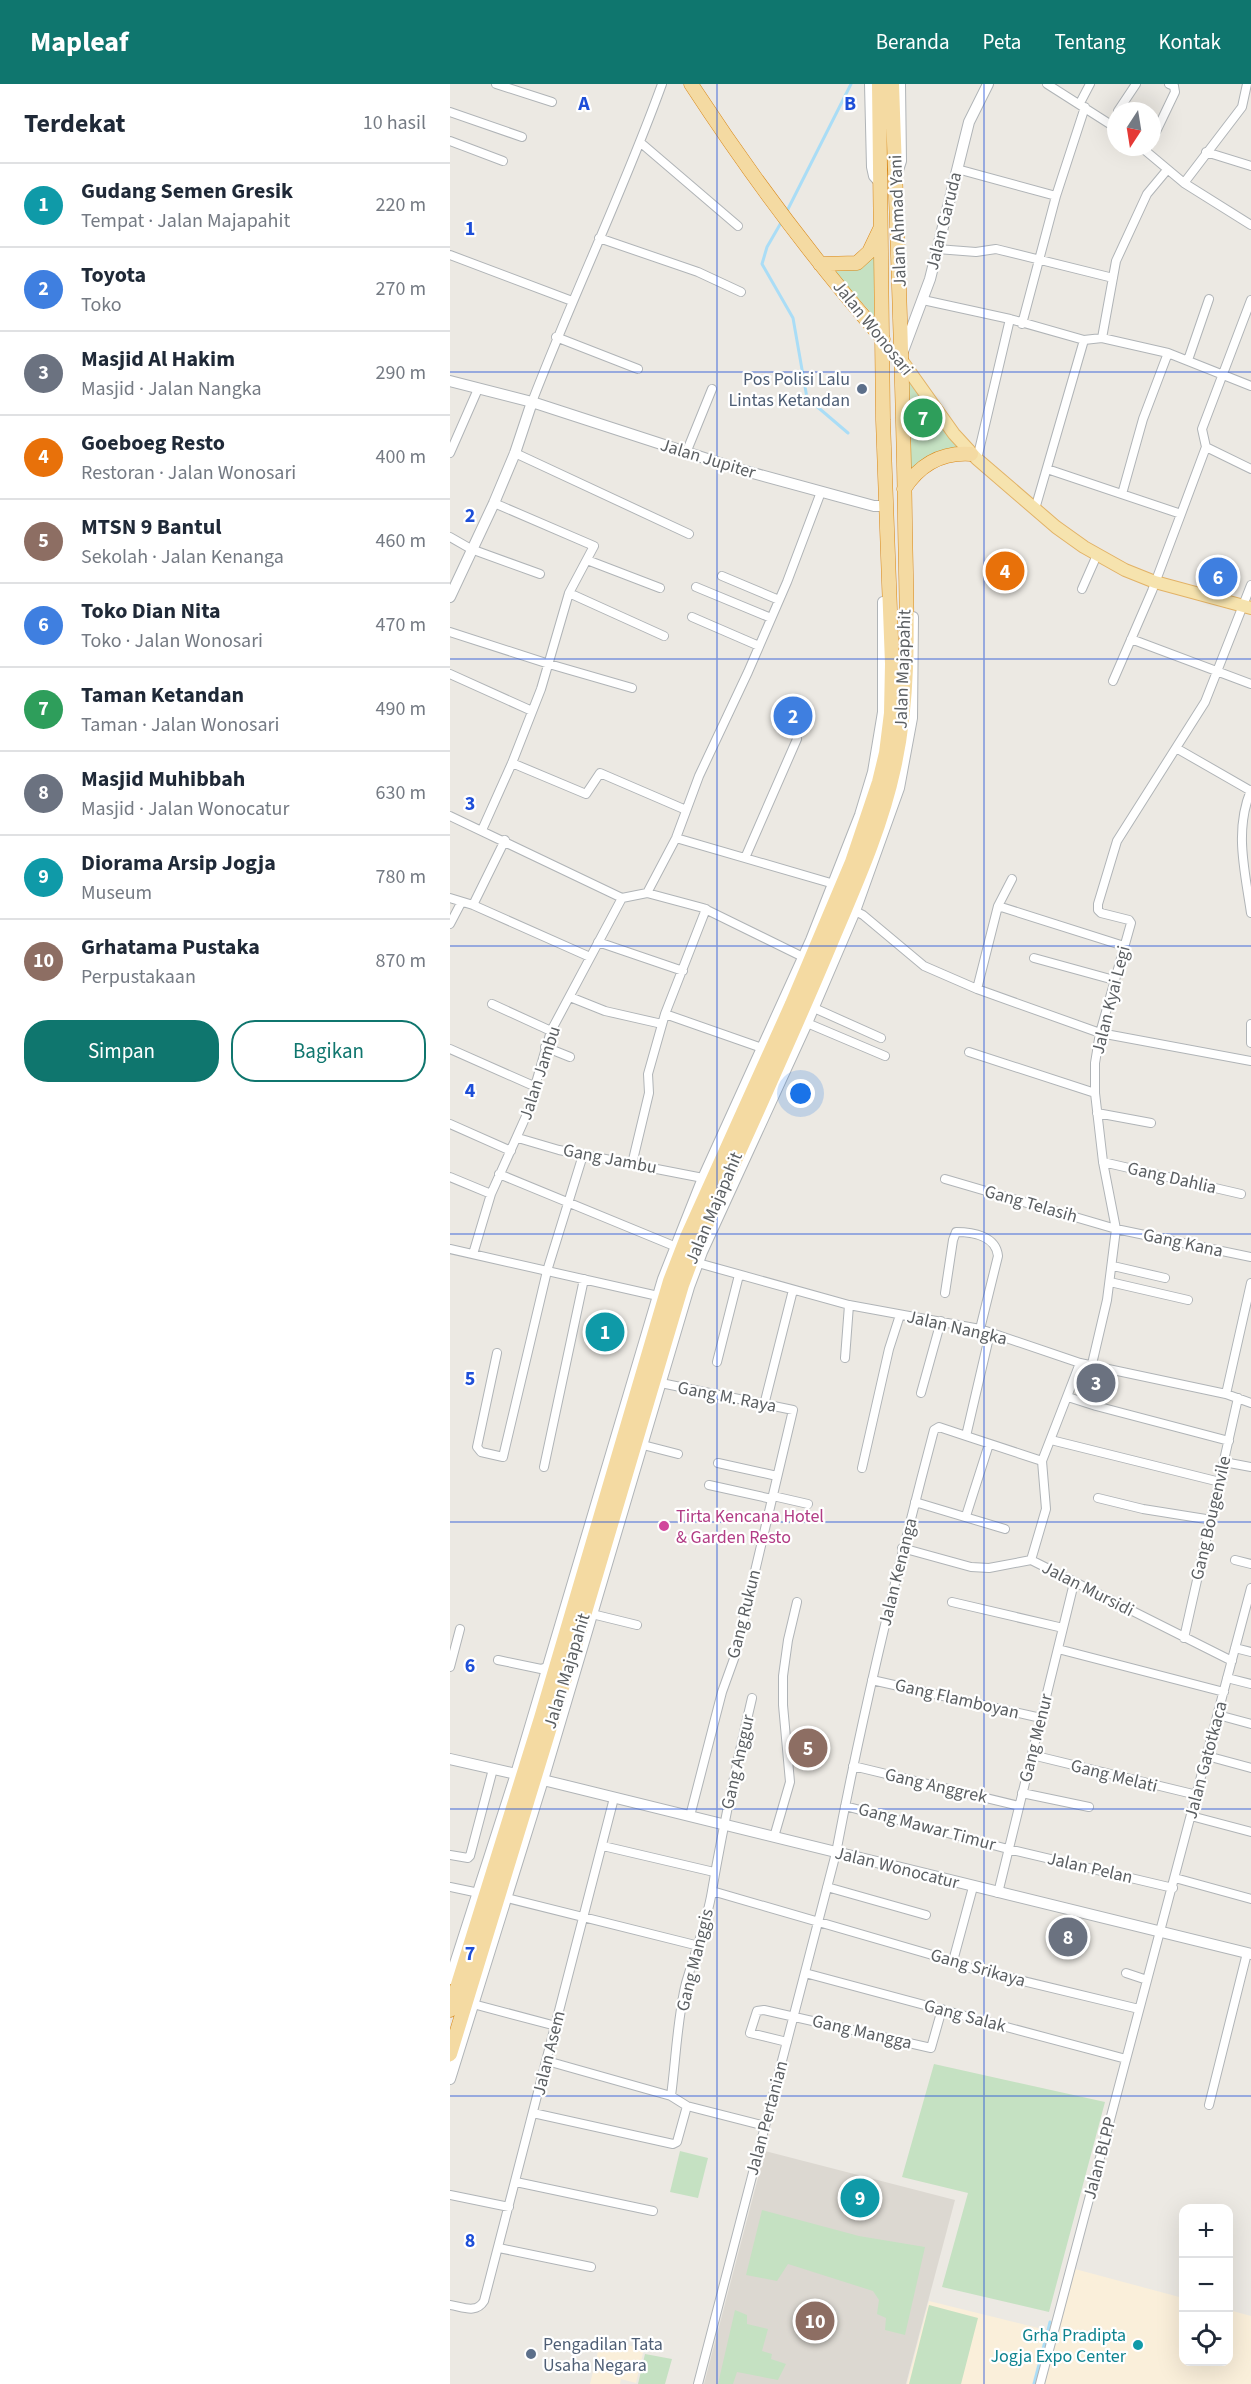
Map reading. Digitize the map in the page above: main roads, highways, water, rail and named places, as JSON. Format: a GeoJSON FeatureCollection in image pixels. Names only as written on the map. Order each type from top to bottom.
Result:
{"type":"FeatureCollection","features":[{"type":"Feature","properties":{"kind":"highway","name":"Jalan Wonosari"},"geometry":{"type":"LineString","coordinates":[[691,84],[773,203],[820,264],[900,358]]}},
{"type":"Feature","properties":{"kind":"highway","name":"Jalan Ahmad Yani"},"geometry":{"type":"LineString","coordinates":[[879,84],[882,337]]}},
{"type":"Feature","properties":{"kind":"highway","name":"Jalan Ahmad Yani"},"geometry":{"type":"LineString","coordinates":[[892,84],[901,294],[900,358]]}},
{"type":"Feature","properties":{"kind":"highway"},"geometry":{"type":"LineString","coordinates":[[820,264],[850,265],[862,260],[869,252],[882,224]]}},
{"type":"Feature","properties":{"kind":"highway","name":"Jalan Majapahit"},"geometry":{"type":"LineString","coordinates":[[585,1605],[670,1281],[687,1237],[804,1011],[879,782],[886,753],[891,714],[892,664],[887,565],[882,337]]}},
{"type":"Feature","properties":{"kind":"highway","name":"Jalan Majapahit"},"geometry":{"type":"LineString","coordinates":[[450,2010],[453,1982],[574,1628],[585,1605],[618,1514],[682,1285],[695,1250],[740,1158],[804,1011],[878,824],[895,764],[904,708],[905,570],[900,358]]}},
{"type":"Feature","properties":{"kind":"highway"},"geometry":{"type":"LineString","coordinates":[[904,489],[912,477],[933,460],[952,454],[974,456]]}},
{"type":"Feature","properties":{"kind":"highway","name":"Jalan Majapahit"},"geometry":{"type":"LineString","coordinates":[[450,2054],[574,1628]]}},
{"type":"Feature","properties":{"kind":"main road","name":"Jalan Wonosari"},"geometry":{"type":"LineString","coordinates":[[900,358],[954,434],[974,456],[1056,527],[1097,555],[1125,570],[1155,582],[1248,608]]}},
{"type":"Feature","properties":{"kind":"waterway"},"geometry":{"type":"LineString","coordinates":[[786,213],[851,84]]}},
{"type":"Feature","properties":{"kind":"waterway"},"geometry":{"type":"LineString","coordinates":[[782,221],[767,247],[762,264],[793,318],[807,398],[848,433]]}},
{"type":"Feature","properties":{"kind":"waterway"},"geometry":{"type":"LineString","coordinates":[[1034,2384],[1050,2322]]}},
{"type":"Feature","properties":{"kind":"place","name":"Pos Polisi Lalu Lintas Ketandan"},"geometry":{"type":"Point","coordinates":[862,389]}},
{"type":"Feature","properties":{"kind":"place","name":"Taman Ketandan"},"geometry":{"type":"Point","coordinates":[923,418]}},
{"type":"Feature","properties":{"kind":"place","name":"Goeboeg Resto"},"geometry":{"type":"Point","coordinates":[1005,571]}},
{"type":"Feature","properties":{"kind":"place","name":"Toko Dian Nita"},"geometry":{"type":"Point","coordinates":[1218,577]}},
{"type":"Feature","properties":{"kind":"place","name":"Toyota"},"geometry":{"type":"Point","coordinates":[793,716]}},
{"type":"Feature","properties":{"kind":"place","name":"Gudang Semen Gresik"},"geometry":{"type":"Point","coordinates":[605,1332]}},
{"type":"Feature","properties":{"kind":"place","name":"Masjid Al Hakim"},"geometry":{"type":"Point","coordinates":[1096,1383]}},
{"type":"Feature","properties":{"kind":"place","name":"Tirta Kencana Hotel & Garden Resto"},"geometry":{"type":"Point","coordinates":[664,1526]}},
{"type":"Feature","properties":{"kind":"place","name":"MTSN 9 Bantul"},"geometry":{"type":"Point","coordinates":[808,1748]}},
{"type":"Feature","properties":{"kind":"place","name":"Masjid Muhibbah"},"geometry":{"type":"Point","coordinates":[1068,1937]}},
{"type":"Feature","properties":{"kind":"place","name":"Diorama Arsip Jogja"},"geometry":{"type":"Point","coordinates":[860,2198]}},
{"type":"Feature","properties":{"kind":"place","name":"Grhatama Pustaka"},"geometry":{"type":"Point","coordinates":[815,2321]}},
{"type":"Feature","properties":{"kind":"place","name":"Grha Pradipta Jogja Expo Center"},"geometry":{"type":"Point","coordinates":[1138,2345]}},
{"type":"Feature","properties":{"kind":"place","name":"Pengadilan Tata Usaha Negara"},"geometry":{"type":"Point","coordinates":[531,2354]}}]}
